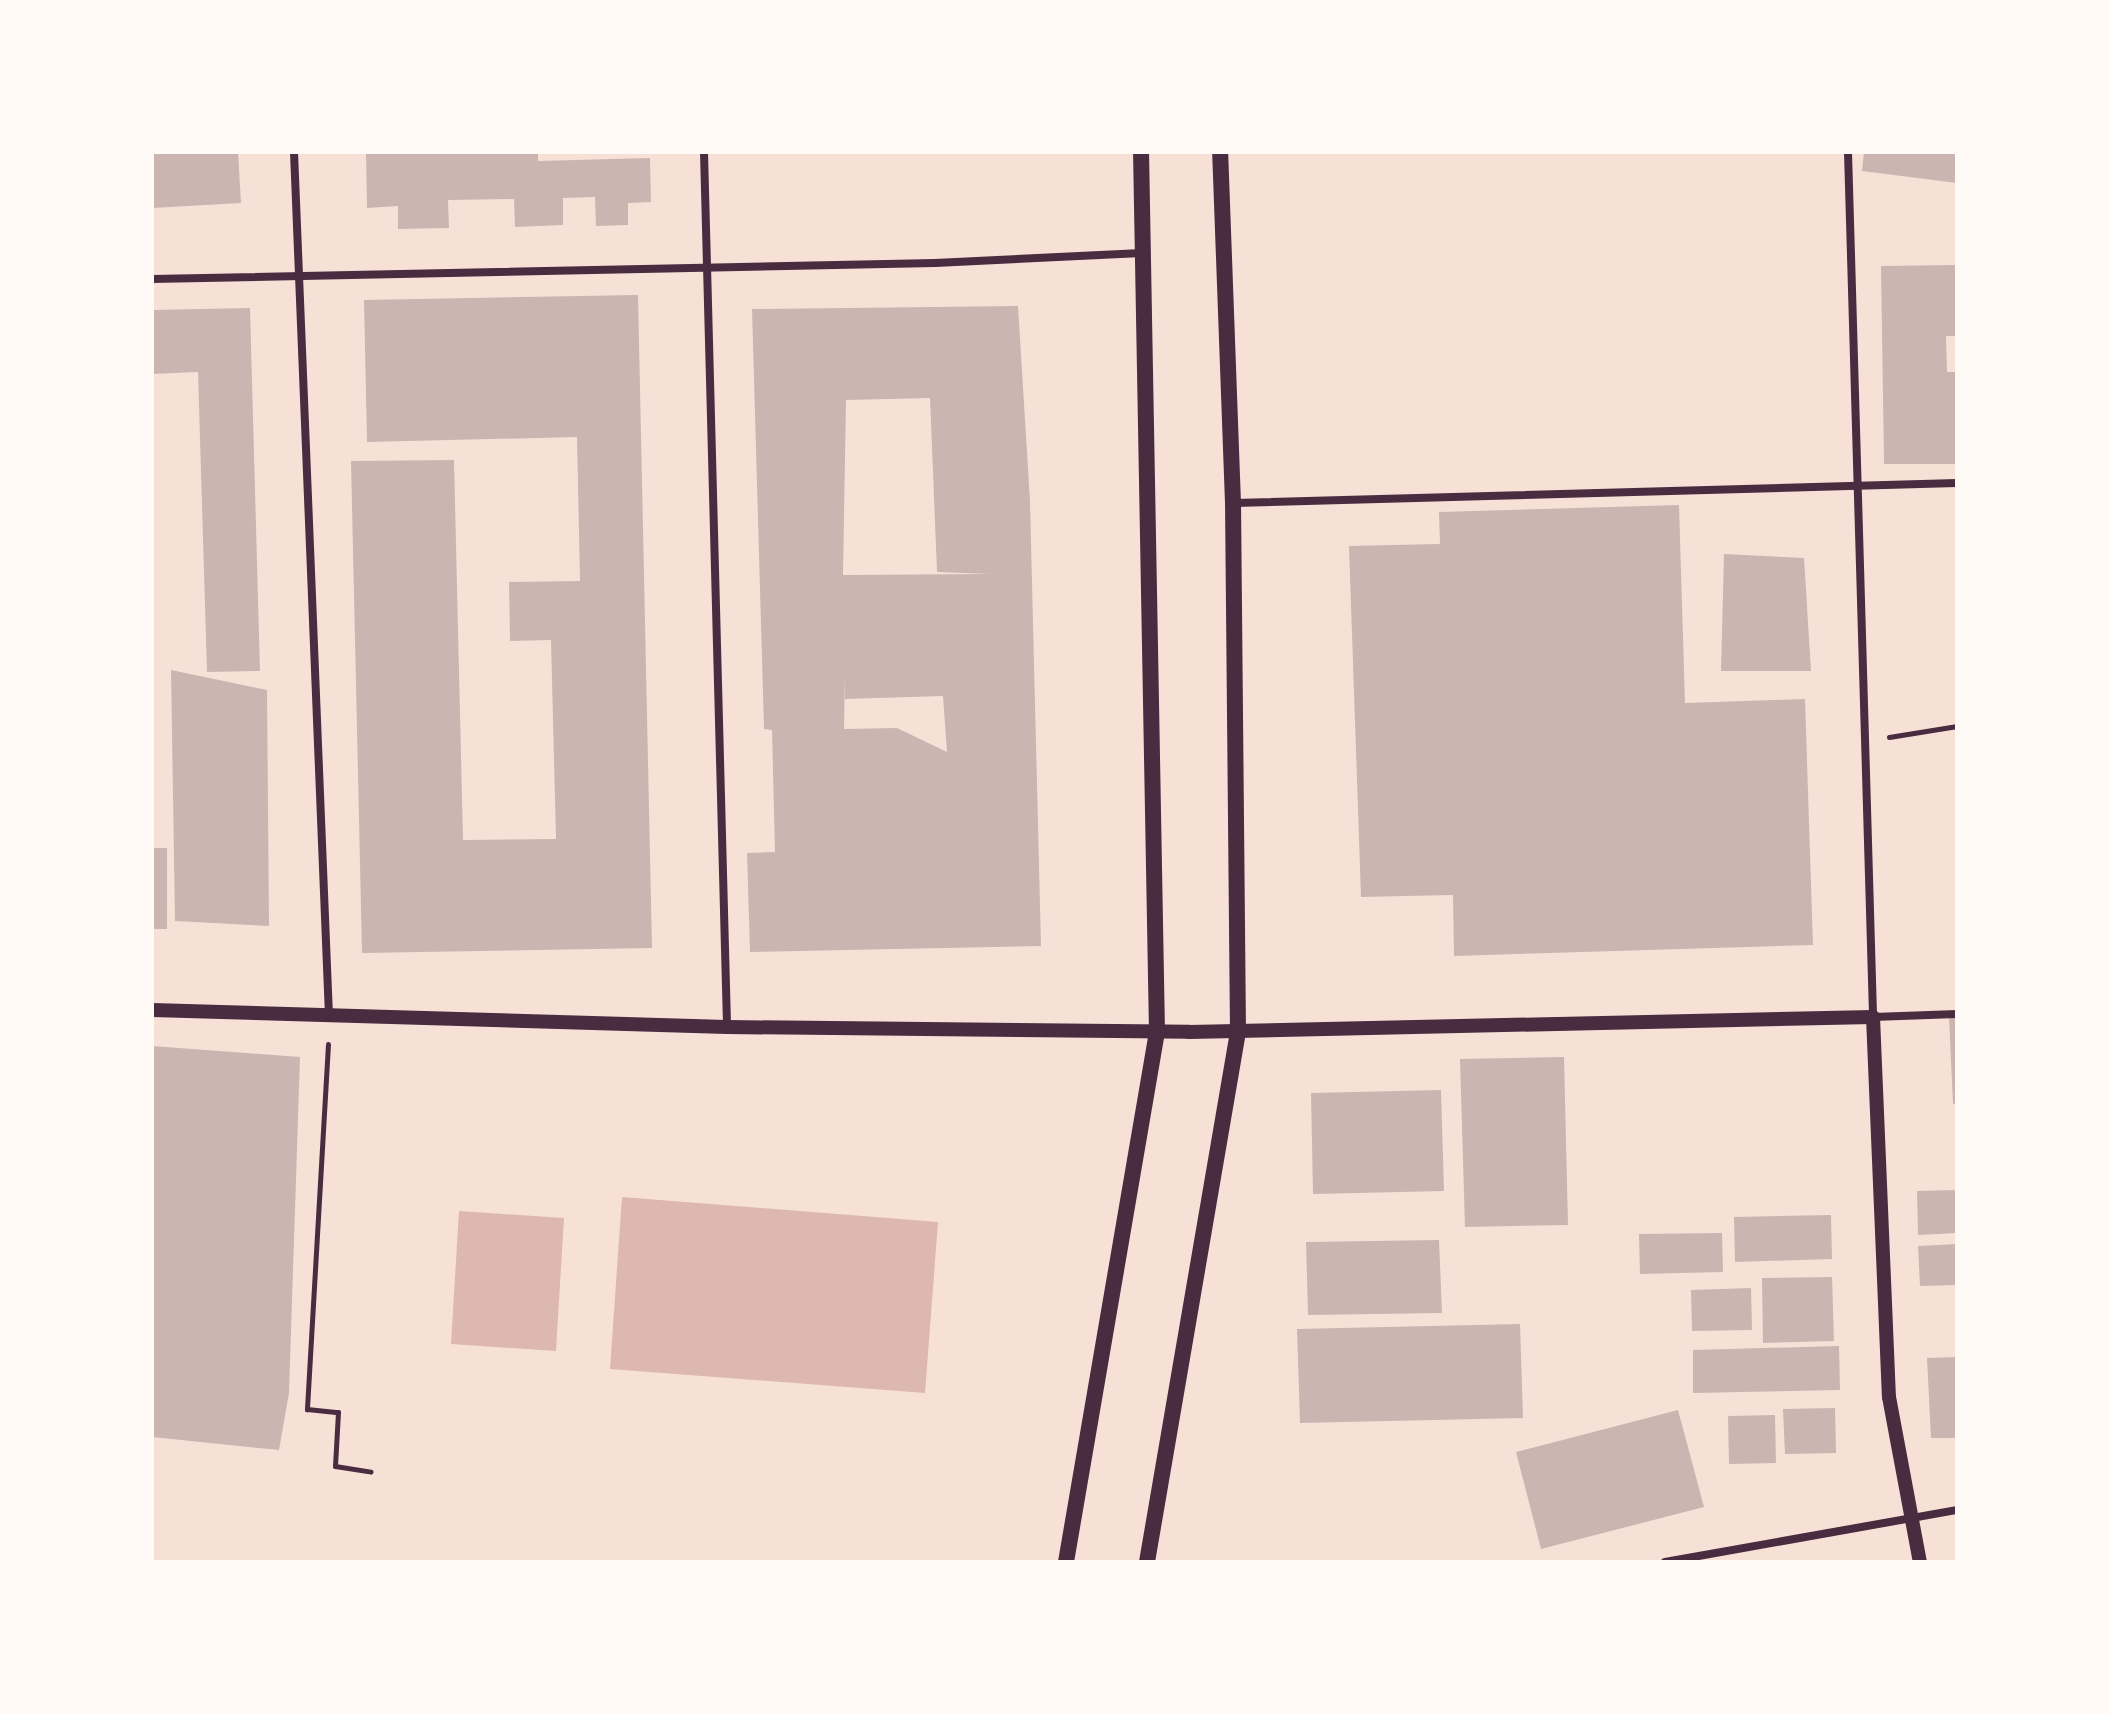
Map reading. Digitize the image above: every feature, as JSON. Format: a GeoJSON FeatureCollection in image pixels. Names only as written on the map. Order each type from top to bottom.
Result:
{"type":"FeatureCollection","features":[{"type":"Feature","properties":{"kind":"main road"},"geometry":{"type":"LineString","coordinates":[[1066,1562],[1157,1032],[1141,152]]}},
{"type":"Feature","properties":{"kind":"main road"},"geometry":{"type":"LineString","coordinates":[[1147,1562],[1238,1032],[1233,503],[1220,152]]}},
{"type":"Feature","properties":{"kind":"street"},"geometry":{"type":"LineString","coordinates":[[294,152],[329,1015]]}},
{"type":"Feature","properties":{"kind":"street"},"geometry":{"type":"LineString","coordinates":[[704,152],[727,1027]]}},
{"type":"Feature","properties":{"kind":"street"},"geometry":{"type":"LineString","coordinates":[[1848,152],[1873,1017],[1889,1397],[1920,1562]]}},
{"type":"Feature","properties":{"kind":"street"},"geometry":{"type":"LineString","coordinates":[[152,279],[1143,253]]}},
{"type":"Feature","properties":{"kind":"street"},"geometry":{"type":"LineString","coordinates":[[1233,503],[1957,483]]}},
{"type":"Feature","properties":{"kind":"street"},"geometry":{"type":"LineString","coordinates":[[152,1010],[727,1027],[1157,1032],[1957,1014]]}},
{"type":"Feature","properties":{"kind":"street"},"geometry":{"type":"LineString","coordinates":[[1665,1562],[1957,1510]]}},
{"type":"Feature","properties":{"kind":"path"},"geometry":{"type":"LineString","coordinates":[[1864,740],[1957,726]]}},
{"type":"Feature","properties":{"kind":"path"},"geometry":{"type":"LineString","coordinates":[[327,1059],[307,1409],[338,1412],[335,1466],[371,1472]]}},
{"type":"Feature","properties":{"kind":"shaded area"},"geometry":{"type":"Polygon","coordinates":[[[622,1197],[938,1222],[925,1393],[610,1369],[622,1197]]]}},
{"type":"Feature","properties":{"kind":"shaded area"},"geometry":{"type":"Polygon","coordinates":[[[459,1211],[564,1218],[556,1351],[451,1344],[459,1211]]]}},
{"type":"Feature","properties":{"kind":"building"},"geometry":{"type":"Polygon","coordinates":[[[152,152],[238,152],[241,203],[152,208],[152,152]]]}},
{"type":"Feature","properties":{"kind":"building"},"geometry":{"type":"Polygon","coordinates":[[[366,152],[538,152],[538,161],[650,158],[651,202],[628,203],[628,225],[596,226],[595,197],[563,198],[563,225],[515,227],[514,199],[448,200],[449,228],[398,229],[398,206],[367,208],[366,152]]]}},
{"type":"Feature","properties":{"kind":"building"},"geometry":{"type":"Polygon","coordinates":[[[1864,152],[1957,152],[1957,183],[1862,171],[1864,152]]]}},
{"type":"Feature","properties":{"kind":"building"},"geometry":{"type":"Polygon","coordinates":[[[1957,265],[1957,336],[1946,336],[1947,372],[1957,372],[1957,464],[1884,464],[1881,266],[1957,265]]]}},
{"type":"Feature","properties":{"kind":"building"},"geometry":{"type":"Polygon","coordinates":[[[638,295],[652,948],[362,953],[351,461],[454,460],[463,840],[556,839],[551,640],[510,641],[509,582],[580,581],[577,437],[367,442],[364,300],[638,295]]]}},
{"type":"Feature","properties":{"kind":"building"},"geometry":{"type":"Polygon","coordinates":[[[1018,306],[1030,501],[1041,946],[750,952],[747,853],[775,852],[772,730],[764,729],[752,309],[1018,306]],[[930,398],[846,400],[843,575],[991,574],[937,572],[930,398]],[[845,673],[844,729],[897,728],[947,752],[943,696],[845,699],[845,673]]]}},
{"type":"Feature","properties":{"kind":"building"},"geometry":{"type":"Polygon","coordinates":[[[250,308],[260,671],[207,672],[198,372],[152,374],[152,310],[250,308]]]}},
{"type":"Feature","properties":{"kind":"building"},"geometry":{"type":"Polygon","coordinates":[[[1679,505],[1685,703],[1805,699],[1813,945],[1454,956],[1453,895],[1361,897],[1349,546],[1440,544],[1439,512],[1679,505]]]}},
{"type":"Feature","properties":{"kind":"building"},"geometry":{"type":"Polygon","coordinates":[[[1724,554],[1804,558],[1811,671],[1721,671],[1724,554]]]}},
{"type":"Feature","properties":{"kind":"building"},"geometry":{"type":"Polygon","coordinates":[[[171,670],[267,690],[269,926],[175,921],[171,670]]]}},
{"type":"Feature","properties":{"kind":"building"},"geometry":{"type":"Polygon","coordinates":[[[152,848],[167,848],[167,929],[152,929],[152,848]]]}},
{"type":"Feature","properties":{"kind":"building"},"geometry":{"type":"Polygon","coordinates":[[[1957,1016],[1957,1104],[1953,1104],[1949,1017],[1957,1016]]]}},
{"type":"Feature","properties":{"kind":"building"},"geometry":{"type":"Polygon","coordinates":[[[152,1046],[300,1057],[289,1393],[279,1450],[152,1437],[152,1046]]]}},
{"type":"Feature","properties":{"kind":"building"},"geometry":{"type":"Polygon","coordinates":[[[1564,1057],[1568,1225],[1465,1227],[1460,1059],[1564,1057]]]}},
{"type":"Feature","properties":{"kind":"building"},"geometry":{"type":"Polygon","coordinates":[[[1441,1090],[1444,1191],[1313,1194],[1311,1093],[1441,1090]]]}},
{"type":"Feature","properties":{"kind":"building"},"geometry":{"type":"Polygon","coordinates":[[[1957,1190],[1957,1233],[1918,1235],[1917,1191],[1957,1190]]]}},
{"type":"Feature","properties":{"kind":"building"},"geometry":{"type":"Polygon","coordinates":[[[1831,1215],[1832,1259],[1735,1262],[1734,1217],[1831,1215]]]}},
{"type":"Feature","properties":{"kind":"building"},"geometry":{"type":"Polygon","coordinates":[[[1722,1233],[1723,1272],[1640,1274],[1639,1234],[1722,1233]]]}},
{"type":"Feature","properties":{"kind":"building"},"geometry":{"type":"Polygon","coordinates":[[[1439,1240],[1442,1313],[1308,1315],[1306,1242],[1439,1240]]]}},
{"type":"Feature","properties":{"kind":"building"},"geometry":{"type":"Polygon","coordinates":[[[1957,1244],[1957,1285],[1920,1286],[1918,1246],[1957,1244]]]}},
{"type":"Feature","properties":{"kind":"building"},"geometry":{"type":"Polygon","coordinates":[[[1832,1277],[1834,1341],[1763,1343],[1762,1278],[1832,1277]]]}},
{"type":"Feature","properties":{"kind":"building"},"geometry":{"type":"Polygon","coordinates":[[[1751,1288],[1752,1330],[1692,1331],[1691,1290],[1751,1288]]]}},
{"type":"Feature","properties":{"kind":"building"},"geometry":{"type":"Polygon","coordinates":[[[1520,1324],[1523,1418],[1300,1423],[1297,1329],[1520,1324]]]}},
{"type":"Feature","properties":{"kind":"building"},"geometry":{"type":"Polygon","coordinates":[[[1839,1346],[1840,1390],[1693,1393],[1693,1350],[1839,1346]]]}},
{"type":"Feature","properties":{"kind":"building"},"geometry":{"type":"Polygon","coordinates":[[[1957,1357],[1957,1438],[1931,1438],[1927,1358],[1957,1357]]]}},
{"type":"Feature","properties":{"kind":"building"},"geometry":{"type":"Polygon","coordinates":[[[1835,1408],[1836,1453],[1785,1454],[1783,1409],[1835,1408]]]}},
{"type":"Feature","properties":{"kind":"building"},"geometry":{"type":"Polygon","coordinates":[[[1678,1410],[1704,1507],[1541,1549],[1516,1452],[1678,1410]]]}},
{"type":"Feature","properties":{"kind":"building"},"geometry":{"type":"Polygon","coordinates":[[[1775,1415],[1776,1463],[1729,1464],[1728,1416],[1775,1415]]]}}]}
